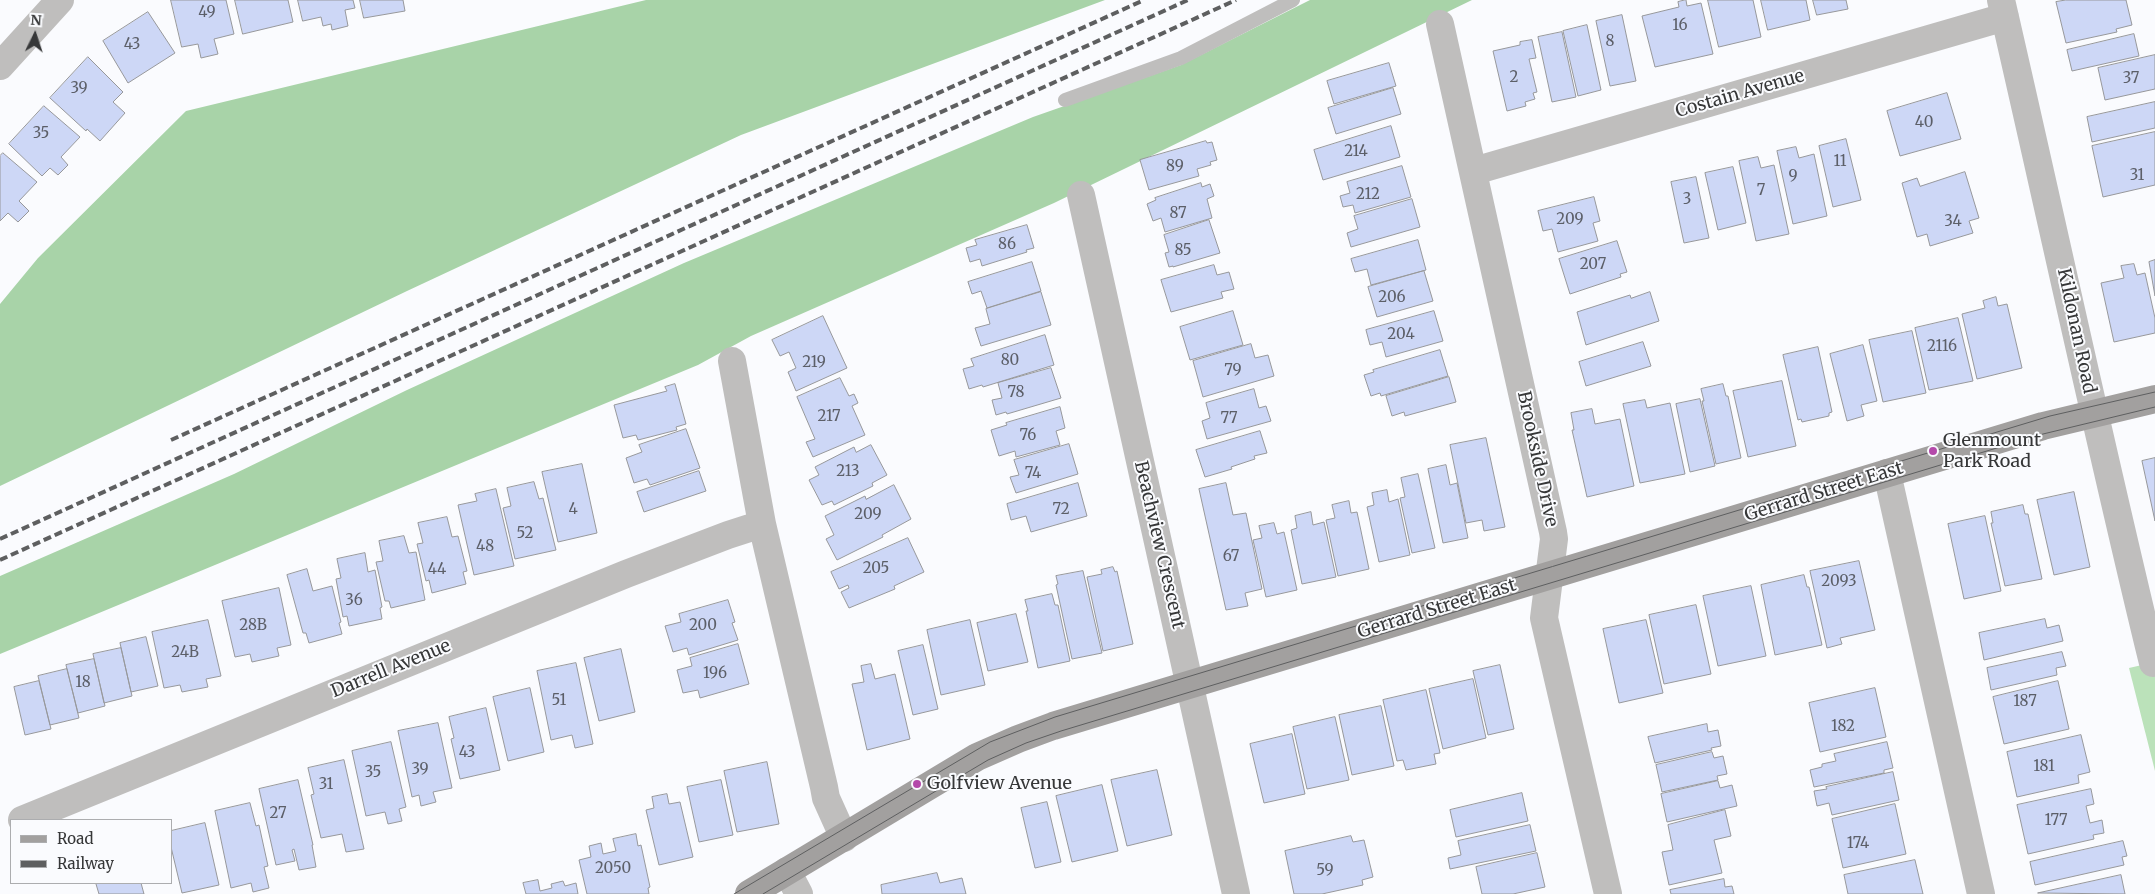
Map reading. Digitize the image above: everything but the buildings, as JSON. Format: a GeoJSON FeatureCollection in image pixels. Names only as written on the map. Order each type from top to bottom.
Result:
{"type":"FeatureCollection","features":[{"type":"Feature","properties":{"kind":"main road","name":"Gerrard Street East"},"geometry":{"type":"LineString","coordinates":[[749,894],[793,883],[844,838],[977,758],[1018,739],[1190,684],[2043,426],[2155,399]]}},
{"type":"Feature","properties":{"kind":"street"},"geometry":{"type":"LineString","coordinates":[[0,66],[60,0]]}},
{"type":"Feature","properties":{"kind":"street","name":"Costain Avenue"},"geometry":{"type":"LineString","coordinates":[[1474,171],[2003,8]]}},
{"type":"Feature","properties":{"kind":"street","name":"Kildonan Road"},"geometry":{"type":"LineString","coordinates":[[2003,8],[2110,489],[2153,662]]}},
{"type":"Feature","properties":{"kind":"street","name":"Brookside Drive"},"geometry":{"type":"LineString","coordinates":[[1440,24],[1553,532],[1544,618],[1608,894]]}},
{"type":"Feature","properties":{"kind":"street","name":"Beachview Crescent"},"geometry":{"type":"LineString","coordinates":[[1081,195],[1236,894]]}},
{"type":"Feature","properties":{"kind":"street"},"geometry":{"type":"LineString","coordinates":[[732,361],[762,524],[826,798],[844,838]]}},
{"type":"Feature","properties":{"kind":"street"},"geometry":{"type":"LineString","coordinates":[[1888,473],[1980,894]]}},
{"type":"Feature","properties":{"kind":"street","name":"Darrell Avenue"},"geometry":{"type":"LineString","coordinates":[[24,819],[626,574],[762,524]]}},
{"type":"Feature","properties":{"kind":"lane"},"geometry":{"type":"LineString","coordinates":[[1065,100],[1181,58],[1293,0]]}},
{"type":"Feature","properties":{"kind":"green space"},"geometry":{"type":"Polygon","coordinates":[[[646,0],[1105,0],[741,135],[407,291],[0,486],[0,304],[38,258],[186,111],[646,0]]]}},
{"type":"Feature","properties":{"kind":"green space"},"geometry":{"type":"Polygon","coordinates":[[[1310,0],[1472,0],[1054,203],[751,336],[698,365],[0,654],[0,576],[234,474],[407,390],[684,263],[1033,117],[1181,65],[1310,0]]]}},
{"type":"Feature","properties":{"kind":"green space"},"geometry":{"type":"Polygon","coordinates":[[[2155,662],[2155,771],[2129,668],[2155,662]]]}},
{"type":"Feature","properties":{"kind":"tram line"},"geometry":{"type":"LineString","coordinates":[[734,894],[990,742],[1055,717],[2050,416],[2155,392]]}},
{"type":"Feature","properties":{"kind":"tram line"},"geometry":{"type":"LineString","coordinates":[[763,894],[988,760],[1026,743],[2043,434],[2155,407]]}},
{"type":"Feature","properties":{"kind":"railway"},"geometry":{"type":"LineString","coordinates":[[171,440],[1144,0]]}},
{"type":"Feature","properties":{"kind":"railway"},"geometry":{"type":"LineString","coordinates":[[0,539],[1188,0]]}},
{"type":"Feature","properties":{"kind":"railway"},"geometry":{"type":"LineString","coordinates":[[0,560],[1236,0]]}},
{"type":"Feature","properties":{"kind":"place","name":"Glenmount Park Road"},"geometry":{"type":"Point","coordinates":[1933,451]}},
{"type":"Feature","properties":{"kind":"place","name":"Golfview Avenue"},"geometry":{"type":"Point","coordinates":[917,784]}}]}
